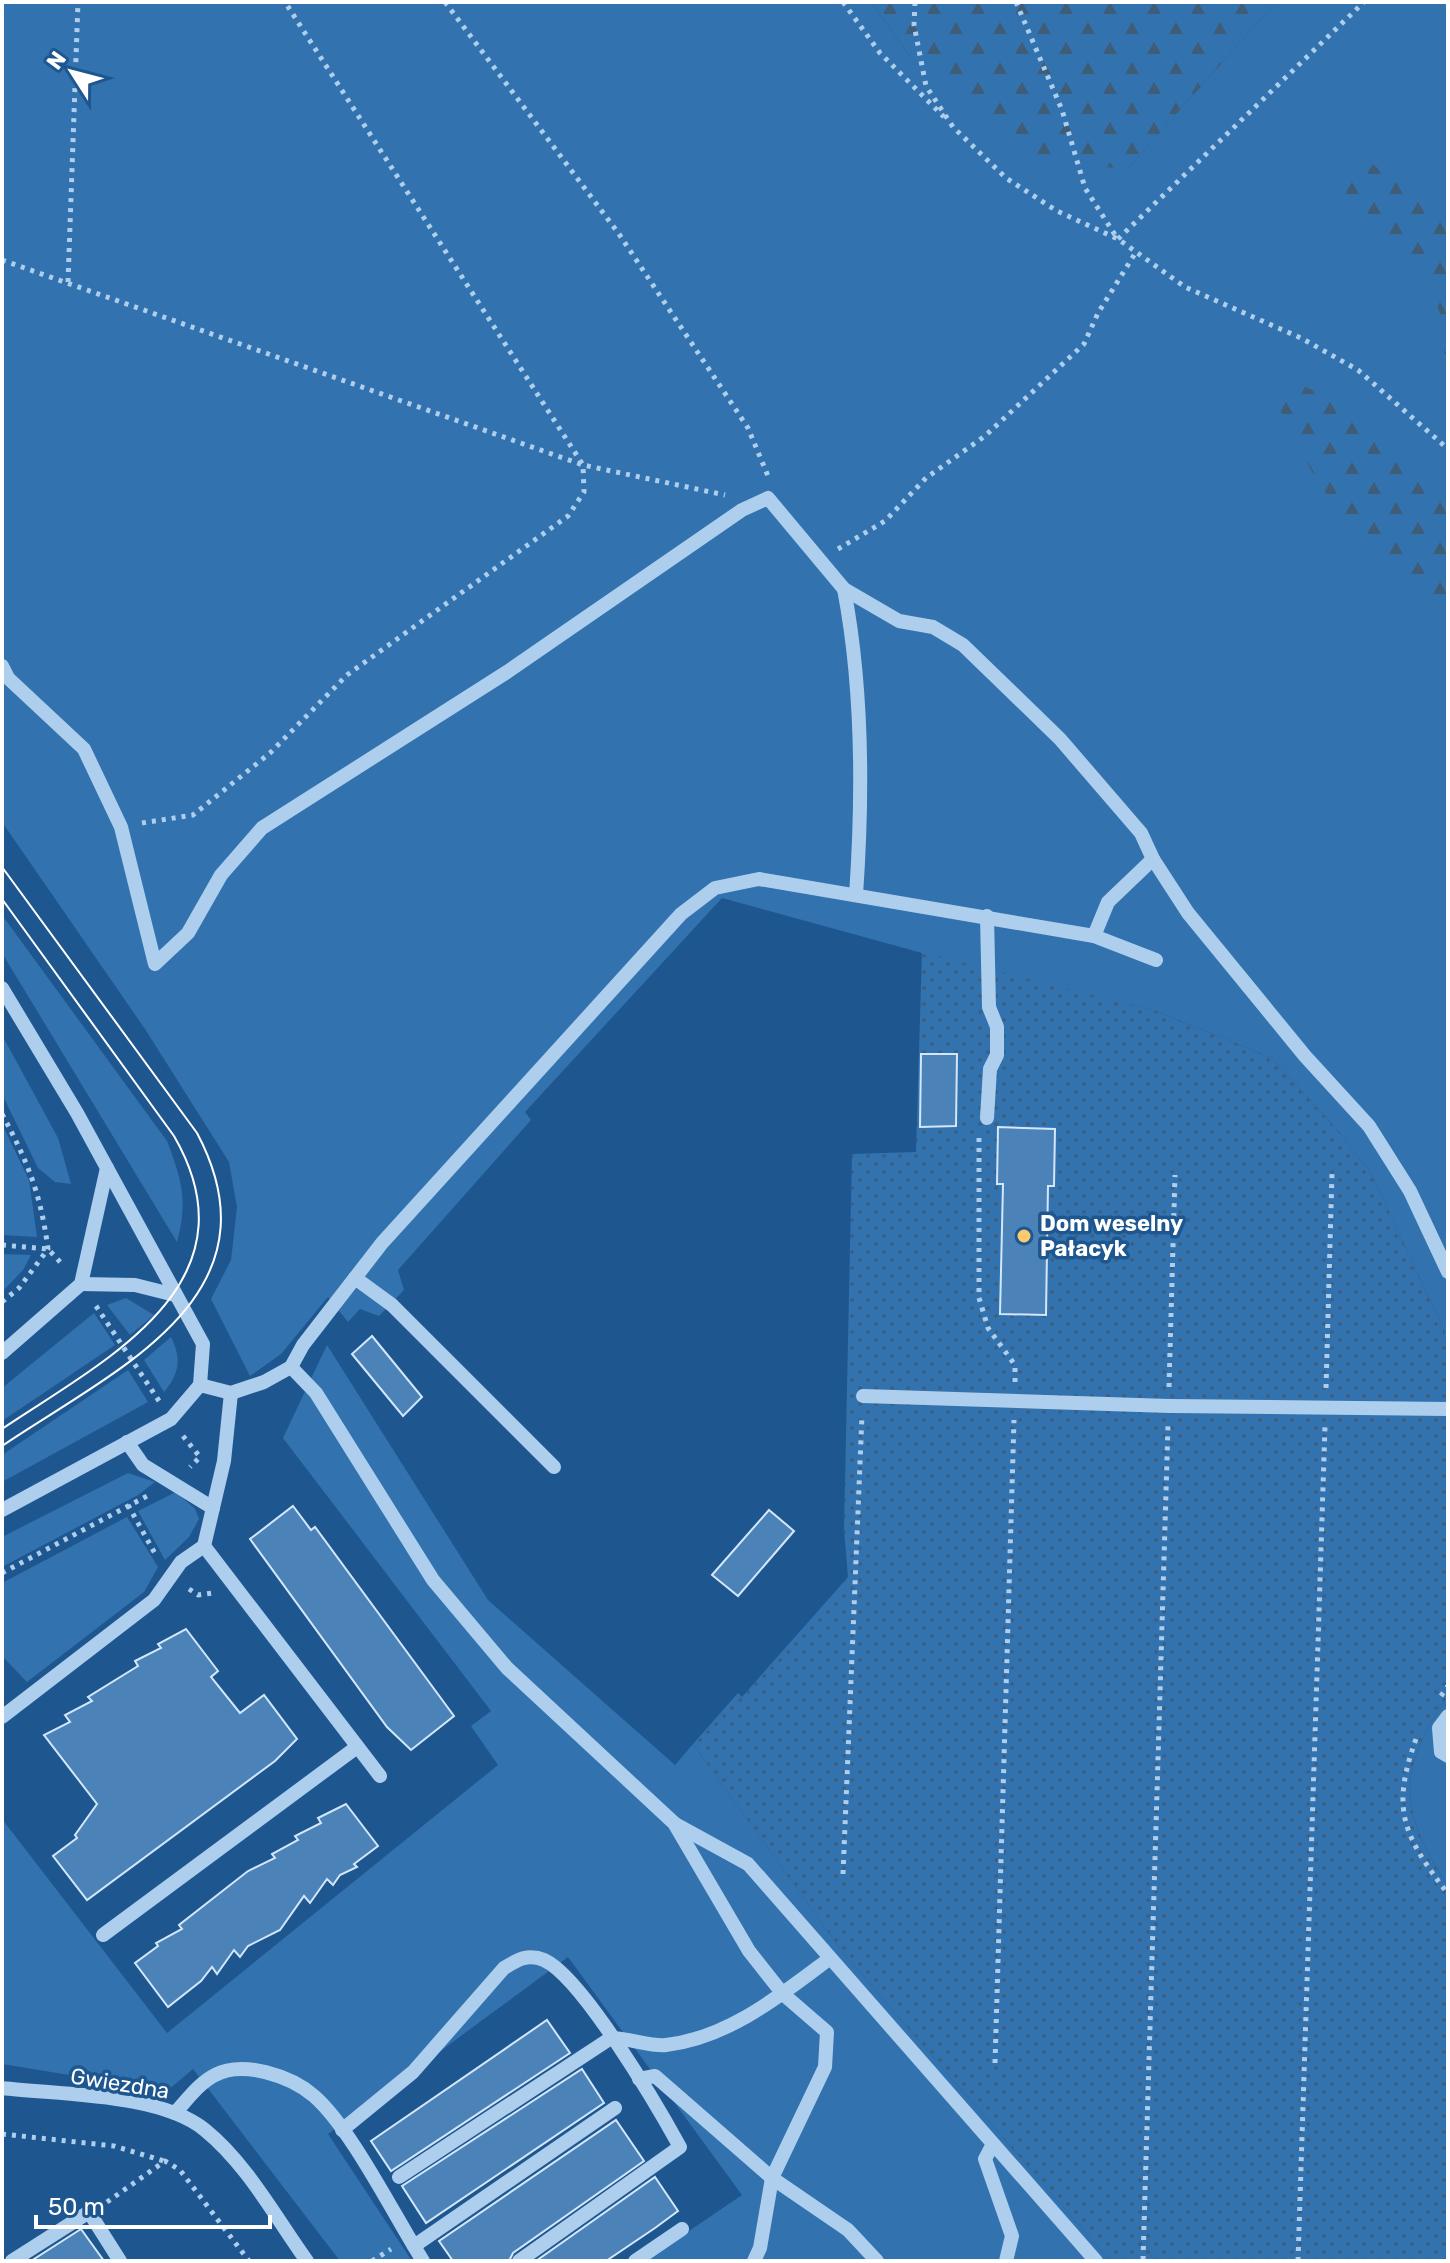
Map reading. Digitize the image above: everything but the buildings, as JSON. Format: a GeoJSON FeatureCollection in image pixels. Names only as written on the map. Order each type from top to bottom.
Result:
{"type":"FeatureCollection","features":[{"type":"Feature","properties":{"kind":"street"},"geometry":{"type":"LineString","coordinates":[[2,666],[8,678],[84,749],[121,827],[155,964],[188,933],[221,875],[262,828],[507,672],[742,510],[768,498],[844,589],[899,621],[933,627],[963,645],[1060,739],[1141,833],[1153,859],[1188,913],[1305,1056],[1369,1126],[1410,1191],[1448,1272]]}},
{"type":"Feature","properties":{"kind":"street"},"geometry":{"type":"LineString","coordinates":[[844,589],[850,621],[858,734],[860,844],[856,895]]}},
{"type":"Feature","properties":{"kind":"street"},"geometry":{"type":"LineString","coordinates":[[1094,936],[1108,902],[1153,859]]}},
{"type":"Feature","properties":{"kind":"street"},"geometry":{"type":"LineString","coordinates":[[200,1385],[231,1393],[264,1382],[291,1367],[382,1243],[681,914],[715,888],[759,879],[987,916],[1094,936],[1156,960]]}},
{"type":"Feature","properties":{"kind":"street"},"geometry":{"type":"LineString","coordinates":[[987,916],[989,1007],[997,1027],[997,1055],[990,1069],[987,1118]]}},
{"type":"Feature","properties":{"kind":"street"},"geometry":{"type":"LineString","coordinates":[[2,988],[107,1168],[203,1344],[200,1385],[171,1419],[2,1510]]}},
{"type":"Feature","properties":{"kind":"street"},"geometry":{"type":"LineString","coordinates":[[2,1353],[81,1284],[107,1168]]}},
{"type":"Feature","properties":{"kind":"street"},"geometry":{"type":"LineString","coordinates":[[355,1278],[392,1305],[554,1467]]}},
{"type":"Feature","properties":{"kind":"street"},"geometry":{"type":"LineString","coordinates":[[81,1284],[135,1285],[175,1295]]}},
{"type":"Feature","properties":{"kind":"street"},"geometry":{"type":"LineString","coordinates":[[291,1367],[316,1393],[433,1580],[507,1668],[674,1823],[748,1864],[1096,2261]]}},
{"type":"Feature","properties":{"kind":"street"},"geometry":{"type":"LineString","coordinates":[[2,1717],[154,1600],[181,1562],[204,1546],[230,1422],[231,1393]]}},
{"type":"Feature","properties":{"kind":"street"},"geometry":{"type":"LineString","coordinates":[[863,1396],[1169,1406],[1448,1409]]}},
{"type":"Feature","properties":{"kind":"street"},"geometry":{"type":"LineString","coordinates":[[127,1442],[143,1465],[213,1508]]}},
{"type":"Feature","properties":{"kind":"street"},"geometry":{"type":"LineString","coordinates":[[204,1546],[380,1776]]}},
{"type":"Feature","properties":{"kind":"street"},"geometry":{"type":"LineString","coordinates":[[1448,1716],[1439,1728],[1441,1752],[1448,1756]]}},
{"type":"Feature","properties":{"kind":"street"},"geometry":{"type":"LineString","coordinates":[[103,1935],[357,1747]]}},
{"type":"Feature","properties":{"kind":"street"},"geometry":{"type":"LineString","coordinates":[[674,1823],[749,1951],[783,1994],[827,2032],[825,2067],[772,2178],[760,2248],[754,2261]]}},
{"type":"Feature","properties":{"kind":"street"},"geometry":{"type":"LineString","coordinates":[[342,2130],[413,2072],[488,1983],[519,1959],[532,1957],[546,1961],[582,1992],[680,2147],[519,2261]]}},
{"type":"Feature","properties":{"kind":"street"},"geometry":{"type":"LineString","coordinates":[[399,2177],[611,2038],[635,2038],[662,2046],[698,2039],[756,2012],[829,1959]]}},
{"type":"Feature","properties":{"kind":"street"},"geometry":{"type":"LineString","coordinates":[[175,2113],[199,2086],[217,2074],[245,2068],[270,2074],[313,2095],[342,2130],[423,2261]]}},
{"type":"Feature","properties":{"kind":"street"},"geometry":{"type":"LineString","coordinates":[[639,2079],[655,2076],[772,2178],[848,2230],[877,2261]]}},
{"type":"Feature","properties":{"kind":"street","name":"Gwiezdna"},"geometry":{"type":"LineString","coordinates":[[2,2088],[145,2105],[175,2113],[204,2129],[240,2168],[307,2261]]}},
{"type":"Feature","properties":{"kind":"street"},"geometry":{"type":"LineString","coordinates":[[414,2246],[615,2108]]}},
{"type":"Feature","properties":{"kind":"street"},"geometry":{"type":"LineString","coordinates":[[993,2144],[985,2159],[1012,2236],[1006,2261]]}},
{"type":"Feature","properties":{"kind":"street"},"geometry":{"type":"LineString","coordinates":[[12,2261],[89,2212],[120,2261]]}},
{"type":"Feature","properties":{"kind":"street"},"geometry":{"type":"LineString","coordinates":[[635,2261],[682,2229]]}},
{"type":"Feature","properties":{"kind":"path"},"geometry":{"type":"LineString","coordinates":[[68,282],[78,2]]}},
{"type":"Feature","properties":{"kind":"path"},"geometry":{"type":"LineString","coordinates":[[121,827],[193,815],[270,753],[347,675],[568,516],[584,492],[583,465],[285,2]]}},
{"type":"Feature","properties":{"kind":"path"},"geometry":{"type":"LineString","coordinates":[[445,2],[619,234],[748,428],[767,469],[768,498]]}},
{"type":"Feature","properties":{"kind":"path"},"geometry":{"type":"LineString","coordinates":[[843,2],[880,53],[1006,178],[1057,211],[1118,239],[1185,287],[1301,338],[1358,370],[1448,449]]}},
{"type":"Feature","properties":{"kind":"path"},"geometry":{"type":"LineString","coordinates":[[915,2],[914,25],[926,86],[953,127]]}},
{"type":"Feature","properties":{"kind":"path"},"geometry":{"type":"LineString","coordinates":[[1016,2],[1062,110],[1085,188],[1118,239]]}},
{"type":"Feature","properties":{"kind":"path"},"geometry":{"type":"LineString","coordinates":[[1118,239],[1364,2]]}},
{"type":"Feature","properties":{"kind":"path"},"geometry":{"type":"LineString","coordinates":[[821,559],[885,521],[926,478],[985,436],[1084,344],[1098,313],[1136,252]]}},
{"type":"Feature","properties":{"kind":"path"},"geometry":{"type":"LineString","coordinates":[[2,260],[583,465],[735,497],[742,510]]}},
{"type":"Feature","properties":{"kind":"path"},"geometry":{"type":"LineString","coordinates":[[2,1114],[42,1200],[48,1249],[81,1284],[200,1457],[175,1482],[2,1573]]}},
{"type":"Feature","properties":{"kind":"path"},"geometry":{"type":"LineString","coordinates":[[987,1118],[978,1141],[979,1298],[988,1328],[1015,1365],[995,2063]]}},
{"type":"Feature","properties":{"kind":"path"},"geometry":{"type":"LineString","coordinates":[[1298,2261],[1332,1173]]}},
{"type":"Feature","properties":{"kind":"path"},"geometry":{"type":"LineString","coordinates":[[1143,2260],[1175,1175]]}},
{"type":"Feature","properties":{"kind":"path"},"geometry":{"type":"LineString","coordinates":[[2,1245],[48,1249]]}},
{"type":"Feature","properties":{"kind":"path"},"geometry":{"type":"LineString","coordinates":[[2,1302],[19,1288],[48,1249]]}},
{"type":"Feature","properties":{"kind":"path"},"geometry":{"type":"LineString","coordinates":[[843,1874],[863,1396]]}},
{"type":"Feature","properties":{"kind":"path"},"geometry":{"type":"LineString","coordinates":[[1439,1699],[1448,1686]]}},
{"type":"Feature","properties":{"kind":"path"},"geometry":{"type":"LineString","coordinates":[[1421,1725],[1406,1766],[1401,1807],[1415,1851],[1448,1894]]}},
{"type":"Feature","properties":{"kind":"path"},"geometry":{"type":"LineString","coordinates":[[2,2134],[114,2146],[165,2161],[180,2170],[249,2261]]}},
{"type":"Feature","properties":{"kind":"path"},"geometry":{"type":"LineString","coordinates":[[110,2200],[165,2161]]}},
{"type":"Feature","properties":{"kind":"green space"},"geometry":{"type":"Polygon","coordinates":[[[2,2],[871,2],[912,59],[1127,169],[1276,2],[1448,2],[1448,1339],[1372,1175],[1340,1133],[1272,1058],[1156,1011],[944,959],[722,898],[525,1112],[531,1120],[398,1270],[404,1290],[379,1316],[360,1309],[348,1322],[328,1297],[281,1354],[250,1376],[211,1299],[231,1260],[237,1207],[229,1162],[145,1029],[2,822],[2,2]]]}},
{"type":"Feature","properties":{"kind":"green space"},"geometry":{"type":"Polygon","coordinates":[[[871,2],[1276,2],[1127,169],[1037,161],[912,59],[871,2]]]}},
{"type":"Feature","properties":{"kind":"green space"},"geometry":{"type":"Polygon","coordinates":[[[1367,161],[1405,185],[1448,221],[1448,382],[1444,373],[1445,328],[1427,277],[1346,204],[1347,169],[1367,161]]]}},
{"type":"Feature","properties":{"kind":"green space"},"geometry":{"type":"Polygon","coordinates":[[[1303,386],[1362,411],[1448,495],[1448,610],[1358,542],[1311,470],[1277,404],[1303,386]]]}},
{"type":"Feature","properties":{"kind":"green space"},"geometry":{"type":"Polygon","coordinates":[[[2,915],[167,1141],[182,1191],[177,1242],[2,953],[2,915]]]}},
{"type":"Feature","properties":{"kind":"green space"},"geometry":{"type":"Polygon","coordinates":[[[922,952],[1156,1011],[1272,1058],[1340,1133],[1372,1175],[1448,1339],[1448,1696],[1419,1747],[1412,1769],[1410,1791],[1420,1835],[1448,1886],[1448,2261],[1110,2261],[844,1954],[693,1744],[738,1693],[742,1697],[848,1577],[844,1529],[852,1154],[916,1152],[922,952]]]}},
{"type":"Feature","properties":{"kind":"green space"},"geometry":{"type":"Polygon","coordinates":[[[2,1035],[58,1138],[71,1184],[55,1182],[38,1168],[2,1094],[2,1035]]]}},
{"type":"Feature","properties":{"kind":"green space"},"geometry":{"type":"Polygon","coordinates":[[[2,1124],[29,1180],[37,1237],[2,1235],[2,1124]]]}},
{"type":"Feature","properties":{"kind":"green space"},"geometry":{"type":"Polygon","coordinates":[[[2,1254],[31,1255],[23,1270],[2,1292],[2,1254]]]}},
{"type":"Feature","properties":{"kind":"green space"},"geometry":{"type":"Polygon","coordinates":[[[126,1298],[154,1315],[130,1335],[107,1305],[126,1298]]]}},
{"type":"Feature","properties":{"kind":"green space"},"geometry":{"type":"Polygon","coordinates":[[[94,1313],[115,1345],[2,1421],[2,1388],[94,1313]]]}},
{"type":"Feature","properties":{"kind":"green space"},"geometry":{"type":"Polygon","coordinates":[[[171,1337],[178,1359],[173,1379],[164,1392],[144,1360],[171,1337]]]}},
{"type":"Feature","properties":{"kind":"green space"},"geometry":{"type":"Polygon","coordinates":[[[327,1345],[488,1600],[675,1765],[693,1744],[844,1954],[1110,2261],[645,2261],[742,2195],[568,1957],[328,2134],[412,2261],[340,2261],[193,2069],[167,2091],[2,2064],[2,1819],[167,2033],[498,1765],[471,1726],[491,1711],[283,1438],[327,1345]]]}},
{"type":"Feature","properties":{"kind":"green space"},"geometry":{"type":"Polygon","coordinates":[[[128,1370],[148,1402],[2,1482],[2,1455],[128,1370]]]}},
{"type":"Feature","properties":{"kind":"green space"},"geometry":{"type":"Polygon","coordinates":[[[128,1473],[155,1482],[138,1495],[2,1567],[2,1537],[128,1473]]]}},
{"type":"Feature","properties":{"kind":"green space"},"geometry":{"type":"Polygon","coordinates":[[[176,1492],[195,1509],[199,1519],[189,1537],[165,1560],[138,1511],[176,1492]]]}},
{"type":"Feature","properties":{"kind":"green space"},"geometry":{"type":"Polygon","coordinates":[[[127,1517],[158,1567],[144,1592],[27,1682],[2,1656],[2,1583],[127,1517]]]}},
{"type":"Feature","properties":{"kind":"green space"},"geometry":{"type":"Polygon","coordinates":[[[1448,1696],[1448,1886],[1420,1835],[1410,1791],[1412,1769],[1419,1747],[1448,1696]]]}},
{"type":"Feature","properties":{"kind":"tram line"},"geometry":{"type":"LineString","coordinates":[[2,867],[197,1133],[218,1190],[219,1240],[203,1284],[174,1322],[136,1357],[2,1446]]}},
{"type":"Feature","properties":{"kind":"tram line"},"geometry":{"type":"LineString","coordinates":[[2,899],[174,1136],[195,1189],[198,1235],[184,1276],[158,1313],[123,1346],[2,1429]]}},
{"type":"Feature","properties":{"kind":"place","name":"Dom weselny Pałacyk"},"geometry":{"type":"Point","coordinates":[1024,1236]}}]}
